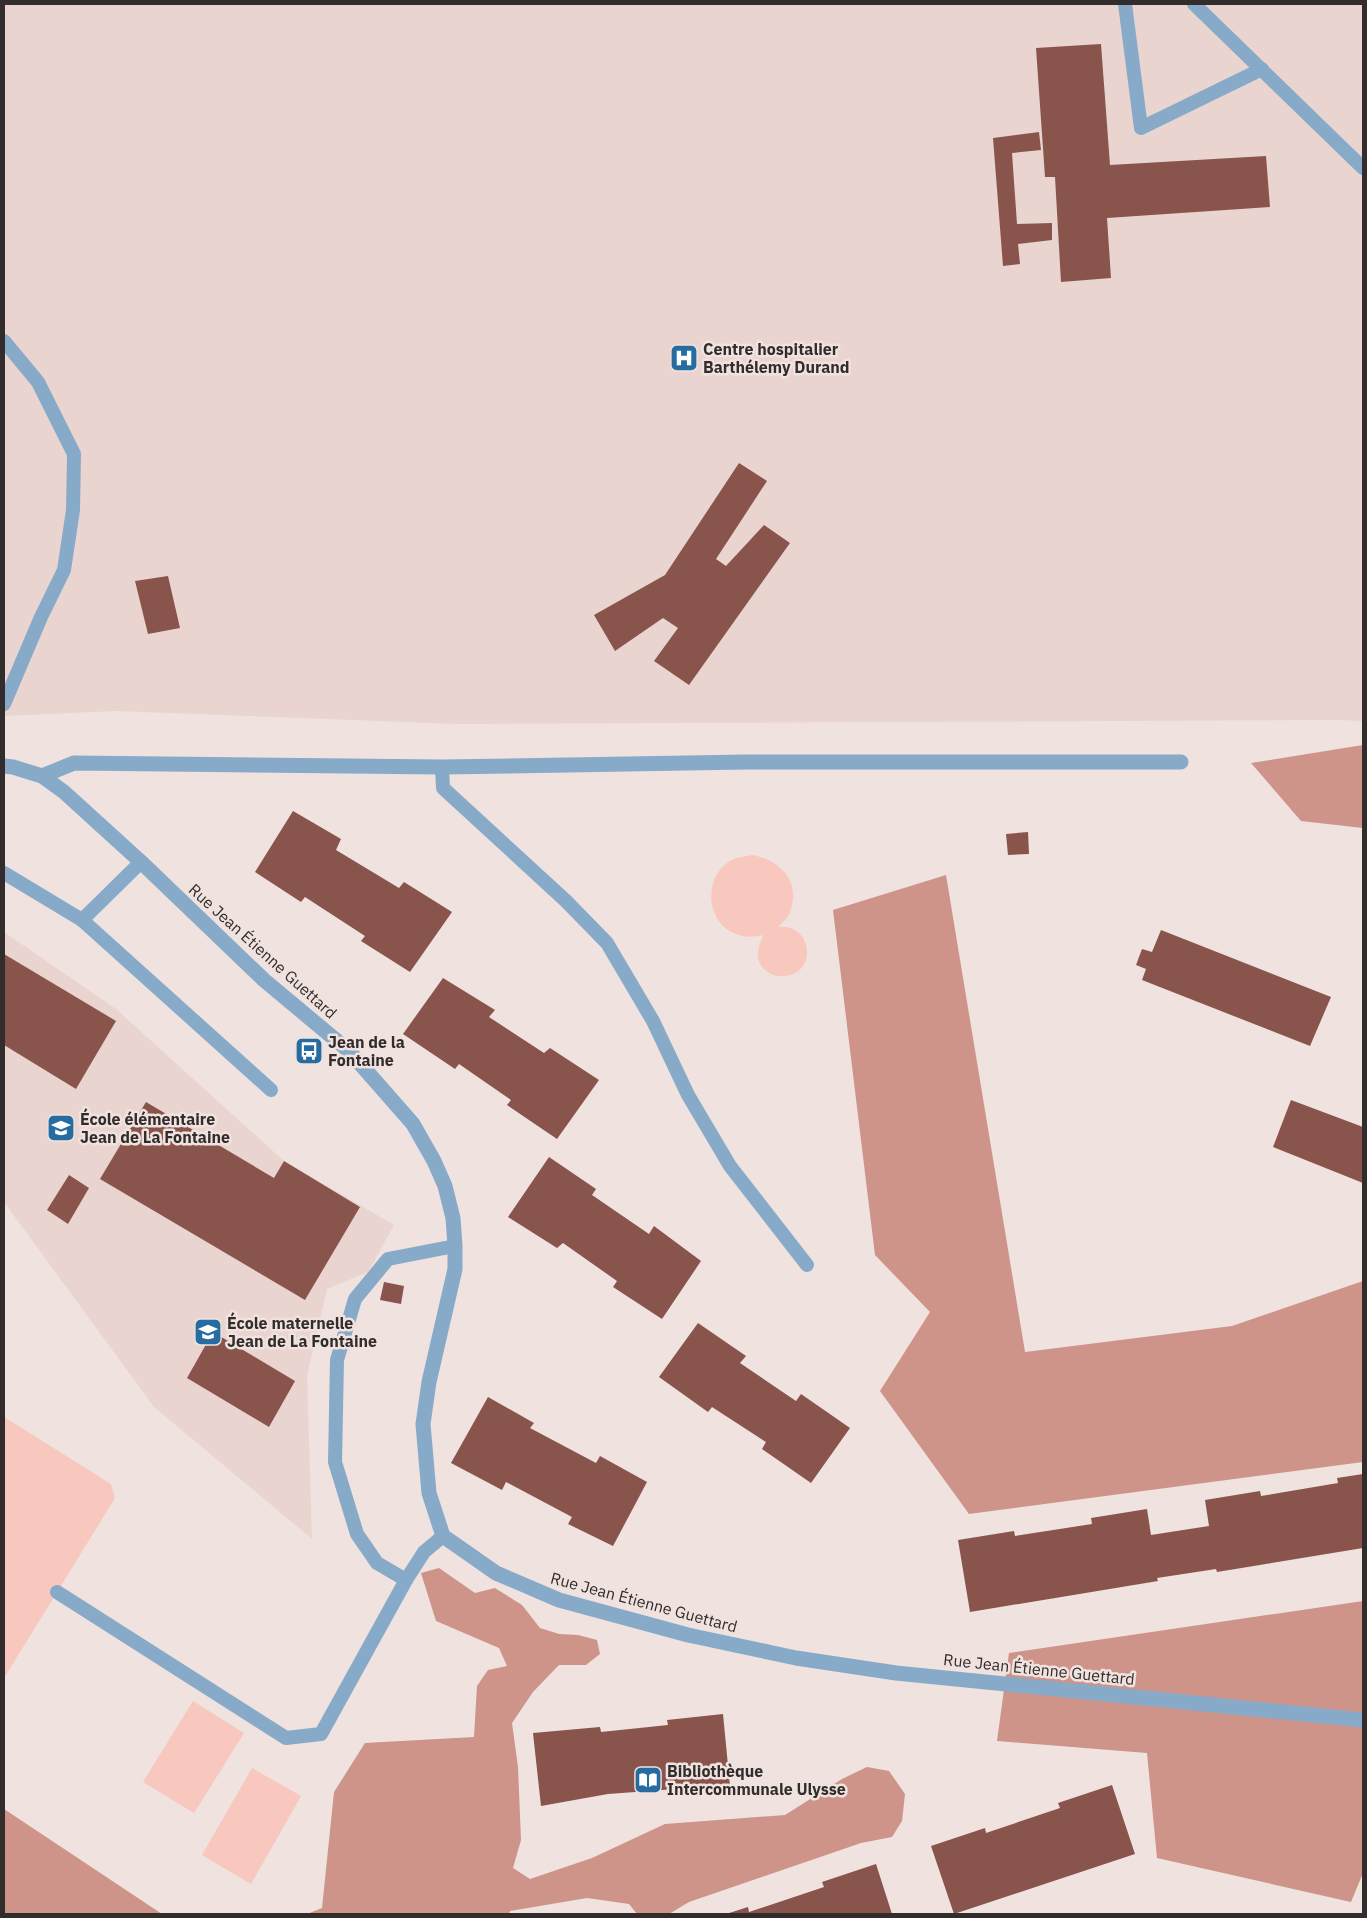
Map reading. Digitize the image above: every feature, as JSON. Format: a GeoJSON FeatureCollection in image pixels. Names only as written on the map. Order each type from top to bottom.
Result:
{"type":"FeatureCollection","features":[{"type":"Feature","properties":{"kind":"street"},"geometry":{"type":"LineString","coordinates":[[42,776],[74,763],[442,767],[746,762],[1181,762]]}},
{"type":"Feature","properties":{"kind":"street","name":"Rue Jean Étienne Guettard"},"geometry":{"type":"LineString","coordinates":[[4,766],[42,776],[64,792],[141,862],[264,980],[349,1052],[413,1124],[434,1161],[445,1186],[453,1218],[455,1269],[429,1382],[423,1424],[429,1494],[443,1536],[496,1573],[559,1600],[688,1635],[796,1658],[896,1673],[1363,1720]]}},
{"type":"Feature","properties":{"kind":"lane"},"geometry":{"type":"LineString","coordinates":[[1125,4],[1141,128],[1262,69]]}},
{"type":"Feature","properties":{"kind":"lane"},"geometry":{"type":"LineString","coordinates":[[1194,4],[1363,168]]}},
{"type":"Feature","properties":{"kind":"lane"},"geometry":{"type":"LineString","coordinates":[[4,341],[38,382],[74,454],[74,510],[64,570],[41,617],[4,704]]}},
{"type":"Feature","properties":{"kind":"lane"},"geometry":{"type":"LineString","coordinates":[[442,767],[443,788],[566,901],[607,943],[653,1021],[688,1095],[730,1166],[807,1265]]}},
{"type":"Feature","properties":{"kind":"lane"},"geometry":{"type":"LineString","coordinates":[[82,920],[141,862]]}},
{"type":"Feature","properties":{"kind":"lane"},"geometry":{"type":"LineString","coordinates":[[4,873],[82,920],[271,1090]]}},
{"type":"Feature","properties":{"kind":"lane"},"geometry":{"type":"LineString","coordinates":[[406,1580],[377,1563],[358,1534],[336,1462],[337,1360],[355,1299],[388,1259],[455,1246]]}},
{"type":"Feature","properties":{"kind":"lane"},"geometry":{"type":"LineString","coordinates":[[57,1592],[286,1738],[320,1734],[406,1580],[424,1552],[443,1536]]}},
{"type":"Feature","properties":{"kind":"shaded area","name":"Centre hospitalier Barthélemy Durand"},"geometry":{"type":"Polygon","coordinates":[[[4,4],[1363,4],[1363,721],[457,724],[116,711],[4,716],[4,4]]]}},
{"type":"Feature","properties":{"kind":"shaded area"},"geometry":{"type":"Polygon","coordinates":[[[1363,745],[1363,828],[1301,821],[1251,763],[1363,745]]]}},
{"type":"Feature","properties":{"kind":"shaded area"},"geometry":{"type":"Polygon","coordinates":[[[753,855],[780,867],[791,882],[793,901],[790,912],[778,927],[790,928],[804,940],[807,949],[806,959],[802,967],[795,973],[781,976],[768,972],[760,964],[758,956],[763,935],[750,937],[736,934],[726,929],[714,912],[712,891],[714,880],[719,871],[733,860],[753,855]]]}},
{"type":"Feature","properties":{"kind":"shaded area"},"geometry":{"type":"Polygon","coordinates":[[[946,875],[1025,1352],[1232,1326],[1363,1281],[1363,1462],[969,1514],[880,1391],[930,1312],[875,1255],[833,910],[946,875]]]}},
{"type":"Feature","properties":{"kind":"shaded area","name":"École maternelle Jean de La Fontaine"},"geometry":{"type":"Polygon","coordinates":[[[4,932],[116,1009],[284,1161],[394,1225],[368,1272],[327,1289],[307,1376],[312,1539],[154,1407],[4,1202],[4,932]]]}},
{"type":"Feature","properties":{"kind":"shaded area"},"geometry":{"type":"Polygon","coordinates":[[[4,1417],[111,1484],[115,1498],[4,1678],[4,1417]]]}},
{"type":"Feature","properties":{"kind":"shaded area"},"geometry":{"type":"Polygon","coordinates":[[[439,1568],[475,1593],[495,1588],[522,1605],[540,1628],[559,1634],[578,1635],[597,1640],[600,1654],[586,1665],[559,1665],[533,1692],[512,1723],[518,1767],[521,1840],[513,1868],[530,1879],[592,1858],[665,1824],[785,1815],[842,1779],[867,1767],[889,1771],[905,1794],[902,1821],[892,1837],[861,1843],[689,1902],[669,1914],[637,1914],[629,1904],[587,1898],[510,1911],[509,1914],[307,1914],[322,1908],[334,1792],[365,1743],[474,1737],[477,1686],[488,1670],[507,1666],[499,1648],[436,1621],[421,1573],[439,1568]]]}},
{"type":"Feature","properties":{"kind":"shaded area"},"geometry":{"type":"Polygon","coordinates":[[[1363,1601],[1363,1873],[1351,1902],[1157,1858],[1147,1753],[997,1741],[1009,1653],[1363,1601]]]}},
{"type":"Feature","properties":{"kind":"shaded area"},"geometry":{"type":"Polygon","coordinates":[[[193,1701],[244,1733],[194,1813],[143,1782],[193,1701]]]}},
{"type":"Feature","properties":{"kind":"shaded area"},"geometry":{"type":"Polygon","coordinates":[[[252,1768],[301,1796],[251,1884],[202,1855],[252,1768]]]}},
{"type":"Feature","properties":{"kind":"shaded area"},"geometry":{"type":"Polygon","coordinates":[[[4,1809],[162,1914],[4,1914],[4,1809]]]}},
{"type":"Feature","properties":{"kind":"building"},"geometry":{"type":"Polygon","coordinates":[[[1101,44],[1110,165],[1266,156],[1270,207],[1107,218],[1111,278],[1061,282],[1055,177],[1045,177],[1036,48],[1101,44]]]}},
{"type":"Feature","properties":{"kind":"building"},"geometry":{"type":"Polygon","coordinates":[[[1039,132],[1041,150],[1012,153],[1017,224],[1052,223],[1052,240],[1018,244],[1020,264],[1003,266],[993,138],[1039,132]]]}},
{"type":"Feature","properties":{"kind":"building"},"geometry":{"type":"Polygon","coordinates":[[[739,463],[767,481],[716,559],[726,566],[764,525],[790,543],[689,685],[654,661],[678,628],[663,618],[615,651],[594,615],[665,575],[739,463]]]}},
{"type":"Feature","properties":{"kind":"building"},"geometry":{"type":"Polygon","coordinates":[[[168,576],[180,628],[148,634],[135,581],[168,576]]]}},
{"type":"Feature","properties":{"kind":"building"},"geometry":{"type":"Polygon","coordinates":[[[293,811],[341,839],[336,850],[399,888],[404,882],[452,912],[410,972],[361,941],[365,936],[305,897],[301,902],[255,872],[293,811]]]}},
{"type":"Feature","properties":{"kind":"building"},"geometry":{"type":"Polygon","coordinates":[[[1028,832],[1029,854],[1008,855],[1006,834],[1028,832]]]}},
{"type":"Feature","properties":{"kind":"building"},"geometry":{"type":"Polygon","coordinates":[[[1161,930],[1331,997],[1310,1046],[1142,980],[1146,969],[1136,965],[1142,949],[1152,952],[1161,930]]]}},
{"type":"Feature","properties":{"kind":"building"},"geometry":{"type":"Polygon","coordinates":[[[4,954],[116,1021],[76,1089],[4,1045],[4,954]]]}},
{"type":"Feature","properties":{"kind":"building"},"geometry":{"type":"Polygon","coordinates":[[[443,978],[495,1010],[489,1017],[544,1053],[550,1048],[599,1080],[557,1139],[507,1105],[511,1100],[459,1064],[455,1069],[403,1034],[443,978]]]}},
{"type":"Feature","properties":{"kind":"building"},"geometry":{"type":"Polygon","coordinates":[[[1291,1100],[1363,1127],[1363,1183],[1273,1147],[1291,1100]]]}},
{"type":"Feature","properties":{"kind":"building"},"geometry":{"type":"Polygon","coordinates":[[[146,1102],[274,1178],[284,1161],[360,1207],[305,1300],[100,1179],[146,1102]]]}},
{"type":"Feature","properties":{"kind":"building"},"geometry":{"type":"Polygon","coordinates":[[[549,1157],[596,1189],[592,1195],[649,1234],[654,1226],[701,1261],[662,1319],[613,1287],[617,1281],[563,1243],[557,1248],[508,1217],[549,1157]]]}},
{"type":"Feature","properties":{"kind":"building"},"geometry":{"type":"Polygon","coordinates":[[[69,1175],[89,1188],[68,1224],[47,1210],[69,1175]]]}},
{"type":"Feature","properties":{"kind":"building"},"geometry":{"type":"Polygon","coordinates":[[[384,1282],[404,1286],[401,1304],[380,1300],[384,1282]]]}},
{"type":"Feature","properties":{"kind":"building"},"geometry":{"type":"Polygon","coordinates":[[[698,1323],[746,1356],[740,1363],[796,1401],[801,1394],[850,1428],[811,1483],[762,1449],[766,1442],[712,1407],[708,1412],[659,1377],[698,1323]]]}},
{"type":"Feature","properties":{"kind":"building"},"geometry":{"type":"Polygon","coordinates":[[[213,1332],[295,1381],[269,1427],[187,1378],[213,1332]]]}},
{"type":"Feature","properties":{"kind":"building"},"geometry":{"type":"Polygon","coordinates":[[[488,1397],[534,1423],[530,1428],[596,1463],[600,1456],[647,1482],[613,1546],[568,1524],[572,1517],[506,1482],[502,1490],[451,1463],[488,1397]]]}},
{"type":"Feature","properties":{"kind":"building"},"geometry":{"type":"Polygon","coordinates":[[[1363,1474],[1363,1548],[1217,1572],[1216,1569],[1157,1578],[1158,1581],[970,1612],[958,1540],[1014,1531],[1015,1536],[1092,1524],[1091,1518],[1147,1509],[1151,1535],[1209,1526],[1205,1500],[1260,1491],[1261,1496],[1338,1483],[1337,1478],[1363,1474]]]}},
{"type":"Feature","properties":{"kind":"building"},"geometry":{"type":"Polygon","coordinates":[[[723,1714],[730,1786],[608,1794],[541,1806],[533,1733],[600,1727],[601,1732],[668,1725],[667,1720],[723,1714]]]}},
{"type":"Feature","properties":{"kind":"building"},"geometry":{"type":"Polygon","coordinates":[[[1112,1785],[1135,1854],[954,1914],[931,1846],[985,1828],[986,1833],[1060,1808],[1058,1803],[1112,1785]]]}},
{"type":"Feature","properties":{"kind":"building"},"geometry":{"type":"Polygon","coordinates":[[[876,1864],[892,1914],[726,1914],[748,1907],[749,1912],[824,1887],[822,1882],[876,1864]]]}},
{"type":"Feature","properties":{"kind":"place","name":"Centre hospitalier Barthélemy Durand"},"geometry":{"type":"Point","coordinates":[684,358]}},
{"type":"Feature","properties":{"kind":"place","name":"Jean de la Fontaine"},"geometry":{"type":"Point","coordinates":[309,1051]}},
{"type":"Feature","properties":{"kind":"place","name":"École élémentaire Jean de La Fontaine"},"geometry":{"type":"Point","coordinates":[61,1128]}},
{"type":"Feature","properties":{"kind":"place","name":"École maternelle Jean de La Fontaine"},"geometry":{"type":"Point","coordinates":[208,1332]}},
{"type":"Feature","properties":{"kind":"place","name":"Bibliothèque Intercommunale Ulysse"},"geometry":{"type":"Point","coordinates":[648,1780]}}]}
